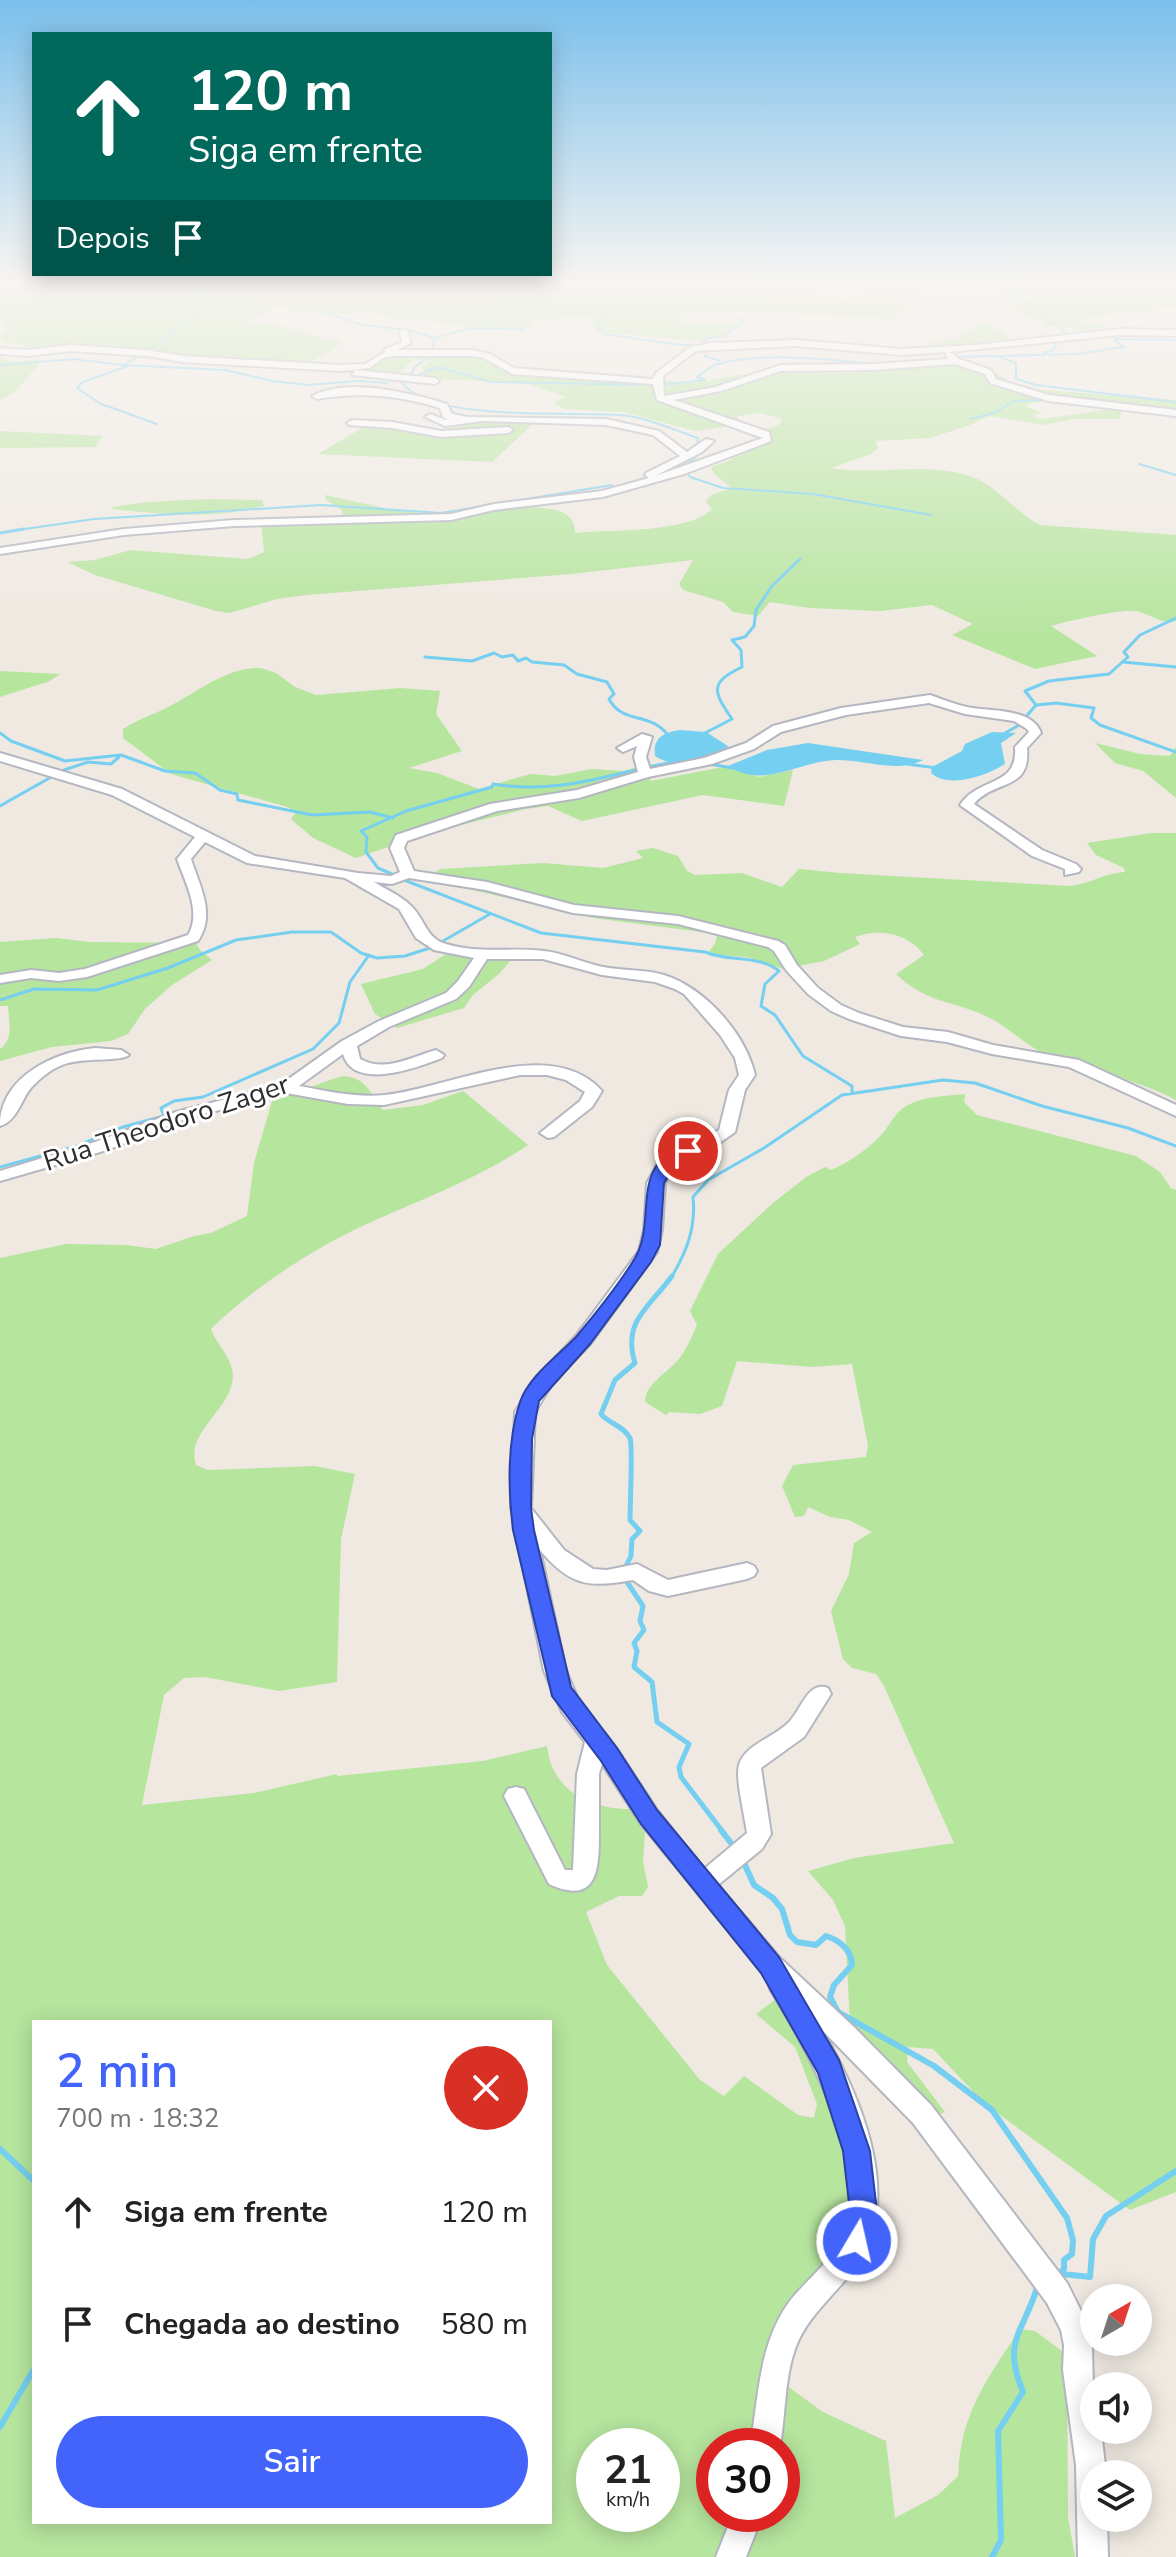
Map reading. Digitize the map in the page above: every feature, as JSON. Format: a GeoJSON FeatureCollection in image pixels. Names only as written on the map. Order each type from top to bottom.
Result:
{"type":"FeatureCollection","features":[{"type":"Feature","properties":{"kind":"street"},"geometry":{"type":"LineString","coordinates":[[438,403],[445,407],[446,415],[451,418],[606,422],[656,433],[685,455]]}},
{"type":"Feature","properties":{"kind":"street"},"geometry":{"type":"LineString","coordinates":[[0,551],[124,532],[234,523],[441,519],[494,507],[603,494],[681,472],[770,438],[671,403]]}},
{"type":"Feature","properties":{"kind":"street"},"geometry":{"type":"LineString","coordinates":[[1093,403],[1176,413]]}},
{"type":"Feature","properties":{"kind":"street"},"geometry":{"type":"LineString","coordinates":[[430,417],[445,423],[483,418]]}},
{"type":"Feature","properties":{"kind":"street"},"geometry":{"type":"LineString","coordinates":[[352,423],[392,425],[441,434],[530,430],[606,422]]}},
{"type":"Feature","properties":{"kind":"street"},"geometry":{"type":"LineString","coordinates":[[638,484],[685,455],[696,452],[709,441]]}},
{"type":"Feature","properties":{"kind":"street"},"geometry":{"type":"LineString","coordinates":[[408,874],[397,848],[407,835],[495,807],[579,794],[645,774],[699,763],[738,751],[794,723],[930,699],[965,710],[1028,722],[1035,731],[1021,747],[1022,766],[999,784],[971,797],[967,805],[1044,857],[1074,869],[1070,872]]}},
{"type":"Feature","properties":{"kind":"street"},"geometry":{"type":"LineString","coordinates":[[623,748],[646,737],[640,757],[645,774]]}},
{"type":"Feature","properties":{"kind":"street"},"geometry":{"type":"LineString","coordinates":[[0,757],[117,792],[202,837],[261,863],[392,880],[408,874],[496,888],[573,909],[678,920],[773,944],[780,948],[791,967],[813,991],[836,1008],[854,1016],[901,1031],[948,1037],[992,1049],[1073,1063],[1176,1111]]}},
{"type":"Feature","properties":{"kind":"street"},"geometry":{"type":"LineString","coordinates":[[0,773],[19,763]]}},
{"type":"Feature","properties":{"kind":"street"},"geometry":{"type":"LineString","coordinates":[[0,979],[31,974],[59,977],[87,973],[193,938],[199,929],[199,907],[184,859],[202,837]]}},
{"type":"Feature","properties":{"kind":"street"},"geometry":{"type":"LineString","coordinates":[[349,874],[409,912],[421,935],[430,943],[483,955],[544,955],[602,971],[658,978],[680,986],[726,1032],[747,1066],[747,1075],[737,1090],[730,1128],[720,1137],[677,1155],[665,1165],[656,1183],[653,1230],[648,1252],[583,1340],[530,1400],[523,1422],[521,1508],[560,1690],[649,1817],[702,1884],[770,1965],[846,2036],[922,2114],[1057,2293],[1075,2327],[1078,2345],[1077,2370],[1091,2465],[1093,2557]]}},
{"type":"Feature","properties":{"kind":"street"},"geometry":{"type":"LineString","coordinates":[[383,894],[392,880]]}},
{"type":"Feature","properties":{"kind":"street","name":"Rua Theodoro Zager"},"geometry":{"type":"LineString","coordinates":[[0,1176],[101,1146],[182,1115],[286,1088],[348,1044],[403,1015],[445,1000],[464,984],[483,955]]}},
{"type":"Feature","properties":{"kind":"street"},"geometry":{"type":"LineString","coordinates":[[348,1044],[353,1061],[369,1069],[396,1068],[436,1055]]}},
{"type":"Feature","properties":{"kind":"street"},"geometry":{"type":"LineString","coordinates":[[0,1121],[28,1082],[52,1066],[88,1051],[121,1055]]}},
{"type":"Feature","properties":{"kind":"street"},"geometry":{"type":"LineString","coordinates":[[286,1088],[364,1101],[389,1099],[507,1073],[552,1070],[594,1091],[586,1104],[548,1133]]}},
{"type":"Feature","properties":{"kind":"street"},"geometry":{"type":"LineString","coordinates":[[521,1508],[561,1562],[592,1577],[607,1578],[637,1572],[656,1586],[668,1588],[747,1571]]}},
{"type":"Feature","properties":{"kind":"street"},"geometry":{"type":"LineString","coordinates":[[702,1884],[754,1842],[759,1834],[749,1767],[752,1760],[786,1739],[811,1712],[820,1694]]}},
{"type":"Feature","properties":{"kind":"street"},"geometry":{"type":"LineString","coordinates":[[516,1796],[557,1877],[566,1882],[576,1882],[584,1877],[587,1868],[588,1774],[597,1741]]}},
{"type":"Feature","properties":{"kind":"street"},"geometry":{"type":"LineString","coordinates":[[768,2428],[782,2344],[797,2315],[857,2241],[864,2212],[857,2151],[830,2069],[770,1965]]}},
{"type":"Feature","properties":{"kind":"street"},"geometry":{"type":"LineString","coordinates":[[731,2557],[741,2532]]}},
{"type":"Feature","properties":{"kind":"green space"},"geometry":{"type":"Polygon","coordinates":[[[554,403],[1031,403],[1027,407],[1043,413],[1032,415],[1041,419],[1105,410],[1071,403],[1176,403],[1176,414],[1123,408],[1119,419],[1074,419],[1045,425],[989,416],[930,438],[876,441],[878,448],[871,454],[831,468],[922,469],[958,473],[983,482],[1040,525],[1176,535],[1176,621],[1122,611],[1051,626],[1097,656],[1035,669],[952,635],[973,624],[932,605],[880,611],[809,608],[770,602],[758,616],[733,612],[723,602],[683,590],[679,584],[693,560],[572,574],[307,595],[277,599],[230,613],[95,575],[67,562],[95,560],[130,550],[248,559],[264,552],[261,523],[343,517],[342,510],[326,500],[325,495],[398,511],[445,515],[476,507],[533,505],[529,507],[552,509],[565,514],[574,524],[575,533],[667,527],[700,517],[712,509],[706,502],[711,495],[732,488],[714,474],[711,467],[730,460],[769,436],[768,429],[780,424],[782,419],[760,413],[738,416],[737,419],[747,424],[696,431],[623,412],[564,409],[554,403]]]}},
{"type":"Feature","properties":{"kind":"green space"},"geometry":{"type":"Polygon","coordinates":[[[481,423],[533,424],[492,462],[318,454],[364,427],[407,424],[428,435],[482,434],[444,429],[481,423]]]}},
{"type":"Feature","properties":{"kind":"green space"},"geometry":{"type":"Polygon","coordinates":[[[0,431],[103,436],[95,447],[0,448],[0,431]]]}},
{"type":"Feature","properties":{"kind":"green space"},"geometry":{"type":"Polygon","coordinates":[[[262,500],[264,506],[206,514],[110,509],[141,503],[262,500]]]}},
{"type":"Feature","properties":{"kind":"green space"},"geometry":{"type":"Polygon","coordinates":[[[261,668],[316,695],[401,688],[440,691],[436,714],[462,751],[409,768],[437,773],[479,789],[530,774],[555,776],[592,769],[623,771],[643,765],[651,781],[728,766],[759,777],[793,770],[784,806],[703,795],[582,821],[548,806],[432,832],[356,858],[313,838],[291,819],[296,812],[287,807],[171,774],[123,738],[123,729],[134,722],[224,676],[261,668]]]}},
{"type":"Feature","properties":{"kind":"green space"},"geometry":{"type":"Polygon","coordinates":[[[0,671],[60,674],[50,681],[0,697],[0,671]]]}},
{"type":"Feature","properties":{"kind":"green space"},"geometry":{"type":"Polygon","coordinates":[[[1095,743],[1140,754],[1170,756],[1176,747],[1176,798],[1143,771],[1115,763],[1095,743]]]}},
{"type":"Feature","properties":{"kind":"green space"},"geometry":{"type":"Polygon","coordinates":[[[1152,833],[1176,833],[1176,1100],[1145,1086],[1047,1055],[990,1018],[919,991],[896,974],[924,955],[910,942],[892,934],[864,934],[855,937],[860,944],[824,961],[783,969],[747,957],[707,954],[715,944],[717,934],[593,918],[425,879],[440,869],[543,863],[603,868],[643,858],[636,851],[653,848],[678,856],[687,871],[695,875],[742,873],[782,887],[799,869],[1070,886],[1125,872],[1124,868],[1096,855],[1087,843],[1152,833]]]}},
{"type":"Feature","properties":{"kind":"green space"},"geometry":{"type":"Polygon","coordinates":[[[56,938],[90,942],[182,943],[194,940],[212,960],[172,985],[145,1009],[128,1034],[111,1041],[52,1047],[0,1061],[0,1049],[10,1030],[8,1006],[0,1006],[0,942],[56,938]]]}},
{"type":"Feature","properties":{"kind":"green space"},"geometry":{"type":"Polygon","coordinates":[[[449,952],[513,957],[500,973],[473,995],[464,1008],[397,1028],[375,1014],[361,984],[423,969],[449,952]]]}},
{"type":"Feature","properties":{"kind":"green space"},"geometry":{"type":"Polygon","coordinates":[[[344,1076],[358,1080],[383,1110],[423,1105],[463,1091],[528,1145],[466,1180],[320,1248],[262,1286],[211,1329],[232,1369],[232,1382],[228,1395],[198,1440],[194,1452],[196,1465],[208,1470],[315,1466],[355,1474],[341,1539],[337,1682],[279,1691],[205,1677],[184,1678],[164,1695],[142,1805],[254,1793],[337,1774],[483,1761],[547,1746],[556,1774],[575,1794],[600,1805],[630,1809],[645,1833],[643,1861],[648,1887],[642,1896],[619,1896],[586,1912],[607,1965],[700,2080],[724,2096],[744,2076],[798,2115],[814,2118],[817,2104],[795,2047],[756,2014],[776,1999],[789,2005],[869,2193],[812,2315],[788,2352],[783,2383],[823,2412],[886,2441],[895,2518],[938,2495],[958,2476],[964,2433],[977,2398],[1020,2329],[1035,2331],[1067,2355],[1068,2517],[1075,2557],[0,2557],[0,1258],[66,1244],[156,1249],[211,1233],[247,1216],[254,1163],[272,1101],[344,1076]]]}},
{"type":"Feature","properties":{"kind":"green space"},"geometry":{"type":"Polygon","coordinates":[[[965,1094],[964,1102],[977,1115],[1136,1156],[1160,1172],[1171,1188],[1176,1190],[1176,2192],[1130,2210],[985,2104],[933,2049],[908,2047],[907,2062],[945,2112],[917,2123],[850,2024],[845,1926],[833,1900],[808,1871],[854,1858],[954,1843],[884,1686],[876,1674],[852,1668],[843,1659],[831,1611],[849,1574],[854,1543],[872,1532],[849,1520],[830,1517],[808,1507],[804,1516],[795,1517],[782,1486],[793,1465],[866,1457],[868,1445],[852,1364],[813,1367],[737,1361],[722,1406],[700,1414],[669,1412],[666,1415],[645,1402],[653,1384],[678,1360],[689,1343],[697,1325],[690,1311],[718,1254],[806,1177],[825,1167],[831,1170],[838,1167],[865,1149],[904,1108],[929,1098],[965,1094]]]}},
{"type":"Feature","properties":{"kind":"water"},"geometry":{"type":"Polygon","coordinates":[[[680,730],[706,732],[728,746],[726,750],[690,762],[673,763],[655,756],[660,737],[680,730]]]}},
{"type":"Feature","properties":{"kind":"water"},"geometry":{"type":"Polygon","coordinates":[[[992,732],[1016,733],[1001,743],[1005,764],[968,779],[947,780],[931,773],[932,767],[962,751],[965,744],[992,732]]]}},
{"type":"Feature","properties":{"kind":"water"},"geometry":{"type":"Polygon","coordinates":[[[808,743],[923,760],[891,766],[836,760],[768,775],[741,773],[728,766],[767,750],[808,743]]]}},
{"type":"Feature","properties":{"kind":"waterway"},"geometry":{"type":"LineString","coordinates":[[100,403],[157,424]]}},
{"type":"Feature","properties":{"kind":"waterway"},"geometry":{"type":"LineString","coordinates":[[441,403],[472,410],[640,418],[698,438],[696,449]]}},
{"type":"Feature","properties":{"kind":"waterway"},"geometry":{"type":"LineString","coordinates":[[971,419],[996,412],[1010,403]]}},
{"type":"Feature","properties":{"kind":"waterway"},"geometry":{"type":"LineString","coordinates":[[682,468],[703,451]]}},
{"type":"Feature","properties":{"kind":"waterway"},"geometry":{"type":"LineString","coordinates":[[1139,464],[1176,475]]}},
{"type":"Feature","properties":{"kind":"waterway"},"geometry":{"type":"LineString","coordinates":[[687,473],[690,477],[723,488],[813,494],[931,515]]}},
{"type":"Feature","properties":{"kind":"waterway"},"geometry":{"type":"LineString","coordinates":[[19,530],[94,519],[321,505],[441,513],[612,485]]}},
{"type":"Feature","properties":{"kind":"waterway"},"geometry":{"type":"LineString","coordinates":[[19,530],[24,529]]}},
{"type":"Feature","properties":{"kind":"waterway"},"geometry":{"type":"LineString","coordinates":[[0,533],[19,530]]}},
{"type":"Feature","properties":{"kind":"waterway"},"geometry":{"type":"LineString","coordinates":[[11,531],[19,530]]}},
{"type":"Feature","properties":{"kind":"waterway"},"geometry":{"type":"LineString","coordinates":[[705,733],[732,719],[718,694],[719,683],[742,667],[741,650],[732,640],[745,637],[754,626],[756,610],[772,586],[800,559]]}},
{"type":"Feature","properties":{"kind":"waterway"},"geometry":{"type":"LineString","coordinates":[[1024,719],[1036,705],[1025,691],[1049,681],[1109,674],[1128,657],[1124,652],[1140,635],[1176,618]]}},
{"type":"Feature","properties":{"kind":"waterway"},"geometry":{"type":"LineString","coordinates":[[425,657],[472,661],[494,653],[502,657],[513,655],[518,661],[526,658],[532,662],[564,665],[577,674],[607,682],[614,694],[609,699],[615,707],[653,723],[668,735]]}},
{"type":"Feature","properties":{"kind":"waterway"},"geometry":{"type":"LineString","coordinates":[[1123,662],[1176,667]]}},
{"type":"Feature","properties":{"kind":"waterway"},"geometry":{"type":"LineString","coordinates":[[1037,705],[1056,703],[1094,708],[1091,718],[1100,725],[1176,752]]}},
{"type":"Feature","properties":{"kind":"waterway"},"geometry":{"type":"LineString","coordinates":[[1005,733],[1021,724]]}},
{"type":"Feature","properties":{"kind":"waterway"},"geometry":{"type":"LineString","coordinates":[[0,733],[11,741],[65,761],[121,755],[165,771],[195,773],[220,790],[237,794],[238,800],[312,815],[370,812],[391,818]]}},
{"type":"Feature","properties":{"kind":"waterway"},"geometry":{"type":"LineString","coordinates":[[64,770],[88,762],[111,764],[119,757]]}},
{"type":"Feature","properties":{"kind":"waterway"},"geometry":{"type":"LineString","coordinates":[[648,767],[673,762]]}},
{"type":"Feature","properties":{"kind":"waterway"},"geometry":{"type":"LineString","coordinates":[[709,764],[739,769]]}},
{"type":"Feature","properties":{"kind":"waterway"},"geometry":{"type":"LineString","coordinates":[[907,764],[937,768]]}},
{"type":"Feature","properties":{"kind":"waterway"},"geometry":{"type":"LineString","coordinates":[[391,818],[492,787],[493,784],[549,786],[640,769]]}},
{"type":"Feature","properties":{"kind":"waterway"},"geometry":{"type":"LineString","coordinates":[[0,806],[53,776]]}},
{"type":"Feature","properties":{"kind":"waterway"},"geometry":{"type":"LineString","coordinates":[[391,818],[361,831],[367,837],[366,852],[378,868],[392,874]]}},
{"type":"Feature","properties":{"kind":"waterway"},"geometry":{"type":"LineString","coordinates":[[404,880],[541,933],[705,952],[771,966],[779,971],[765,984],[761,1006],[775,1015],[803,1056],[852,1086],[852,1093]]}},
{"type":"Feature","properties":{"kind":"waterway"},"geometry":{"type":"LineString","coordinates":[[443,941],[490,914]]}},
{"type":"Feature","properties":{"kind":"waterway"},"geometry":{"type":"LineString","coordinates":[[0,1000],[34,989],[97,990],[168,968],[236,940],[292,932],[331,932],[369,955]]}},
{"type":"Feature","properties":{"kind":"waterway"},"geometry":{"type":"LineString","coordinates":[[369,955],[377,958],[405,956],[430,948]]}},
{"type":"Feature","properties":{"kind":"waterway"},"geometry":{"type":"LineString","coordinates":[[0,1167],[77,1146],[123,1127],[164,1116],[161,1108],[174,1101],[203,1097],[313,1049],[339,1023],[350,982],[369,955]]}},
{"type":"Feature","properties":{"kind":"waterway"},"geometry":{"type":"LineString","coordinates":[[671,1278],[689,1239],[693,1197],[708,1180],[764,1148],[842,1095],[943,1080],[975,1083],[1042,1106],[1128,1128],[1176,1146]]}},
{"type":"Feature","properties":{"kind":"waterway"},"geometry":{"type":"LineString","coordinates":[[624,1570],[631,1556],[632,1539],[640,1531],[630,1520],[631,1443],[624,1430],[601,1414],[615,1380],[635,1363],[632,1349],[635,1325],[672,1276]]}},
{"type":"Feature","properties":{"kind":"waterway"},"geometry":{"type":"LineString","coordinates":[[625,1579],[643,1606],[640,1621],[644,1630],[634,1643],[637,1651],[634,1667],[652,1682],[657,1722],[689,1744],[679,1767],[681,1777],[723,1832]]}},
{"type":"Feature","properties":{"kind":"waterway"},"geometry":{"type":"LineString","coordinates":[[721,1830],[734,1847]]}},
{"type":"Feature","properties":{"kind":"waterway"},"geometry":{"type":"LineString","coordinates":[[744,1863],[754,1885],[773,1898],[782,1909],[790,1935],[797,1942],[816,1945],[826,1936],[847,1950],[852,1965],[834,1985],[830,1997],[838,2012],[934,2066],[992,2110],[1067,2218],[1073,2240],[1072,2254],[1064,2260],[1064,2269],[1057,2275]]}},
{"type":"Feature","properties":{"kind":"waterway"},"geometry":{"type":"LineString","coordinates":[[0,2149],[32,2179]]}},
{"type":"Feature","properties":{"kind":"waterway"},"geometry":{"type":"LineString","coordinates":[[1062,2274],[1090,2277],[1093,2239],[1106,2216],[1176,2171]]}},
{"type":"Feature","properties":{"kind":"waterway"},"geometry":{"type":"LineString","coordinates":[[992,2557],[1001,2540],[998,2431],[1023,2392],[1014,2361],[1014,2349],[1037,2288]]}},
{"type":"Feature","properties":{"kind":"waterway"},"geometry":{"type":"LineString","coordinates":[[0,2427],[32,2372]]}},
{"type":"Feature","properties":{"kind":"route"},"geometry":{"type":"LineString","coordinates":[[688,1151],[671,1158],[656,1183],[651,1245],[642,1262],[583,1340],[530,1400],[525,1412],[522,1439],[521,1508],[524,1530],[560,1690],[609,1755],[649,1817],[770,1965],[830,2069],[857,2151],[864,2212],[857,2241]]}}]}
